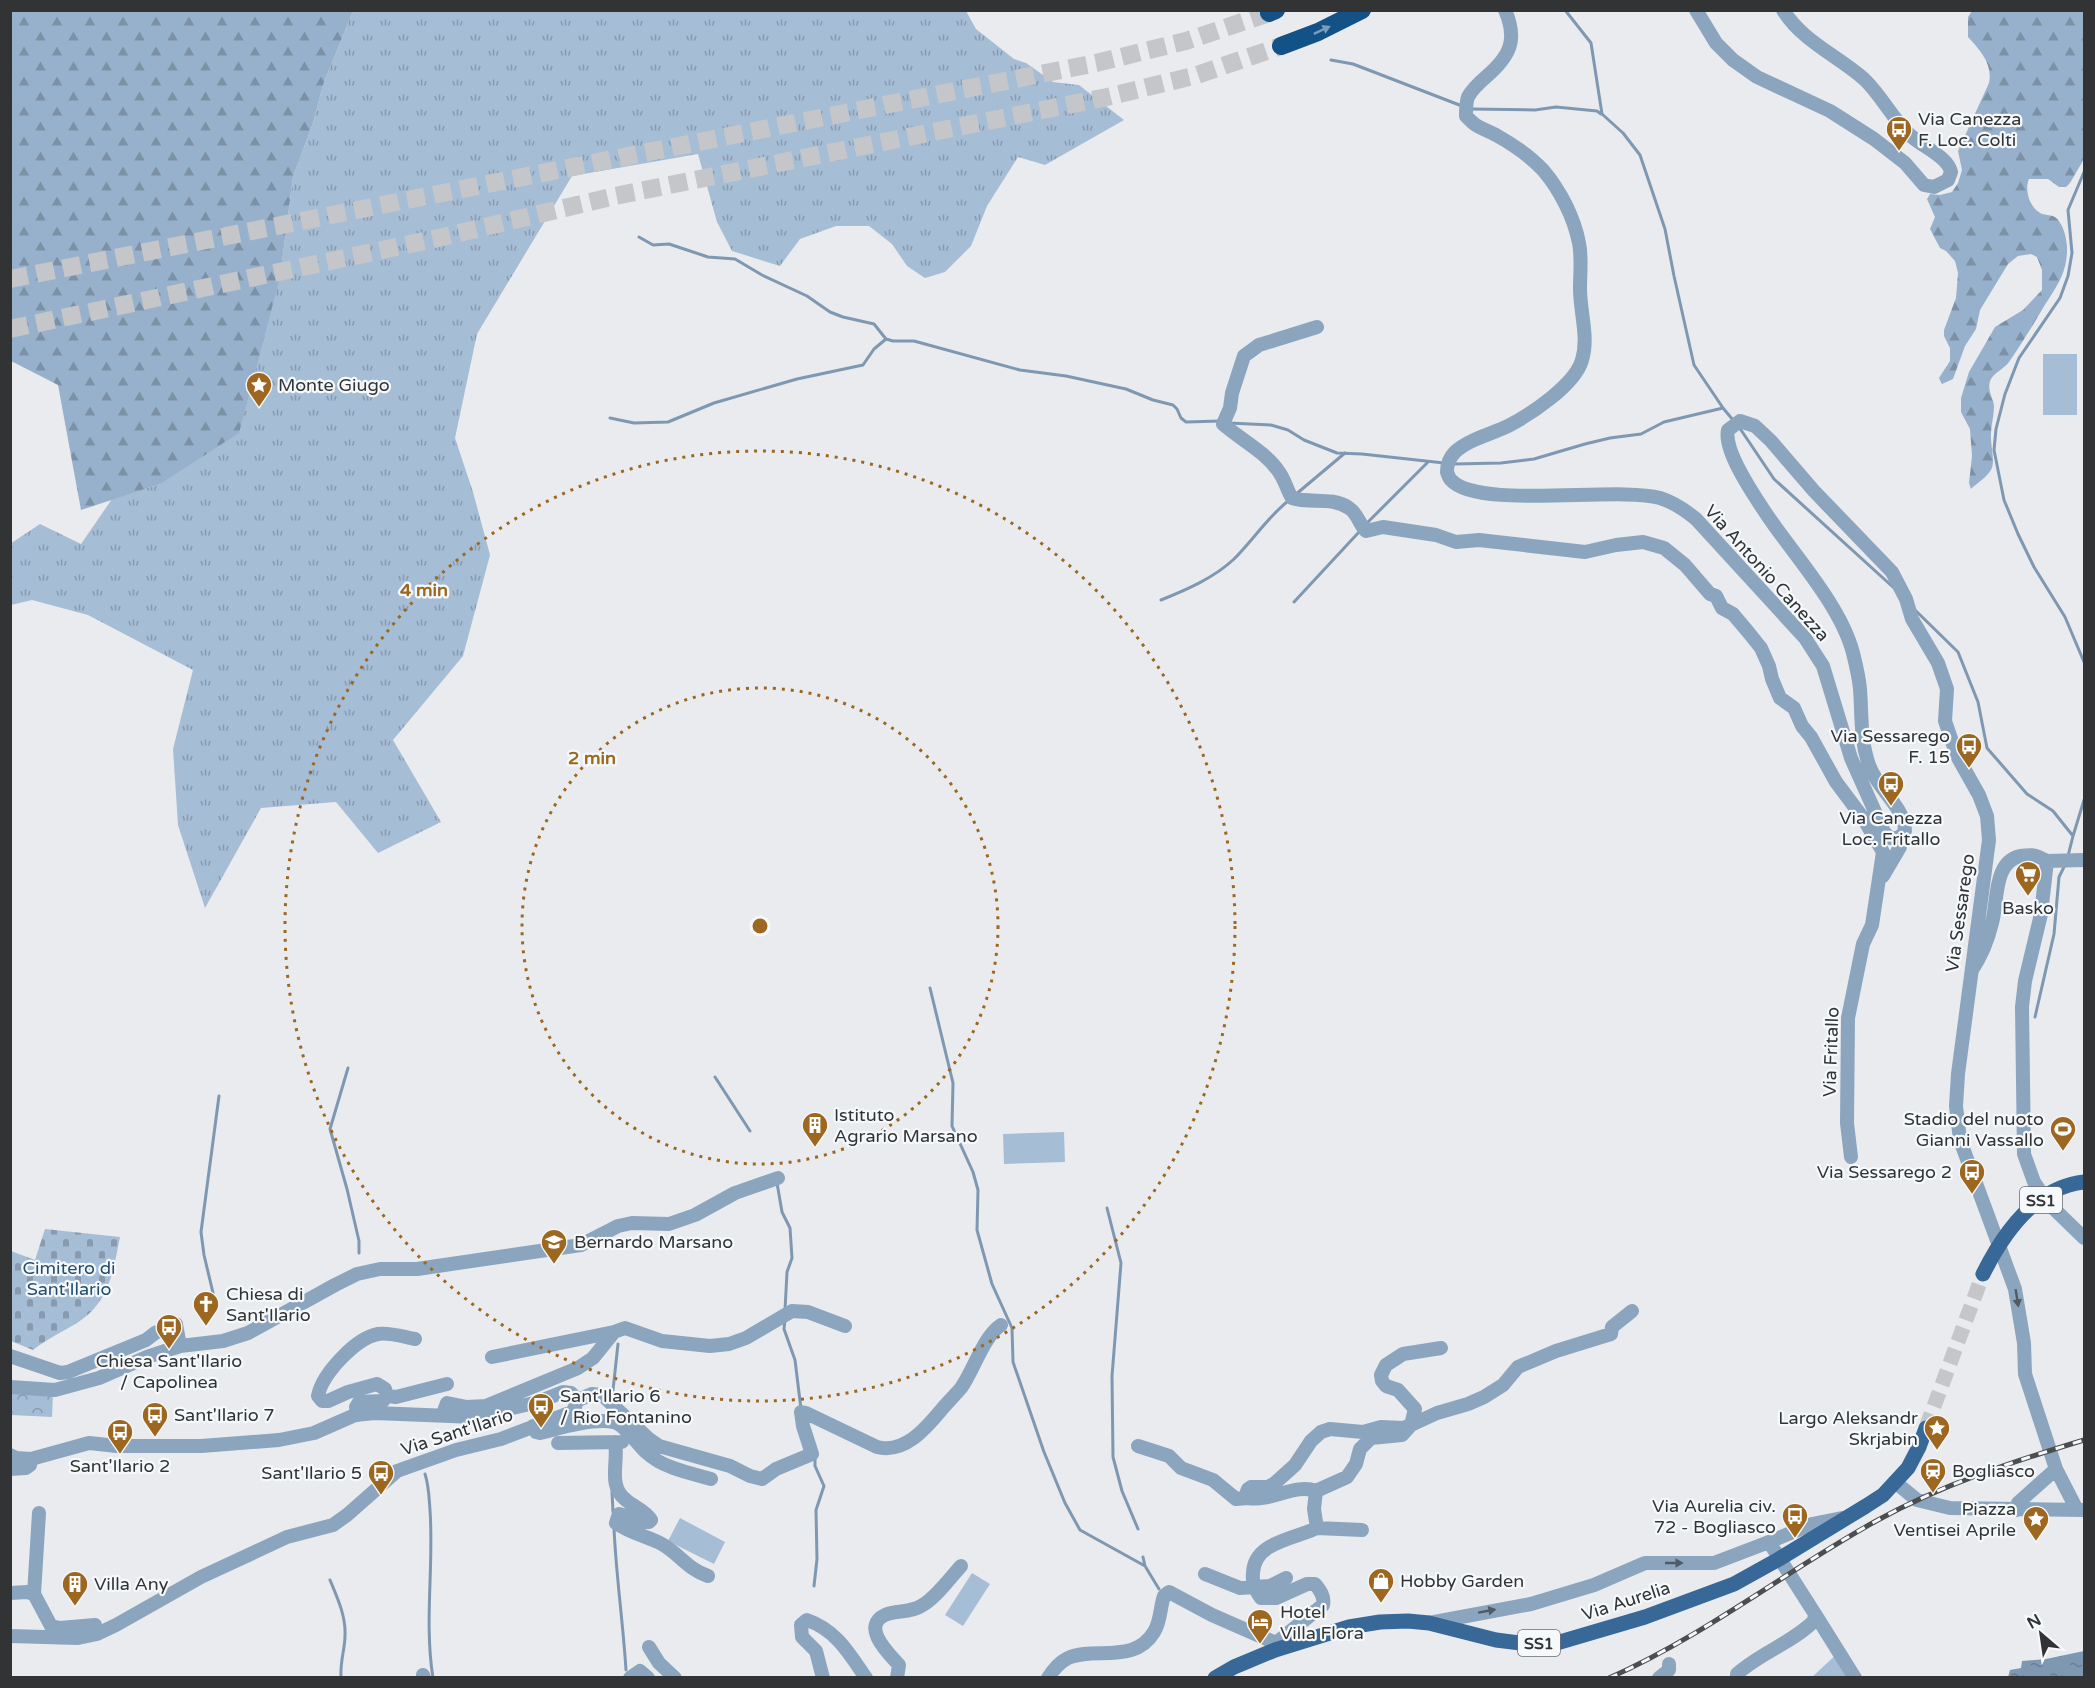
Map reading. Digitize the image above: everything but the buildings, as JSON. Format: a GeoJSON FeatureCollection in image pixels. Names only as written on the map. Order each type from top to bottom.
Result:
{"type":"FeatureCollection","features":[{"type":"Feature","properties":{"kind":"highway"},"geometry":{"type":"LineString","coordinates":[[1281,46],[1318,32],[1362,10]]}},
{"type":"Feature","properties":{"kind":"main road","name":"SS1"},"geometry":{"type":"LineString","coordinates":[[1983,1274],[2003,1238],[2034,1205],[2056,1191],[2085,1182]]}},
{"type":"Feature","properties":{"kind":"main road","name":"Via Aurelia"},"geometry":{"type":"LineString","coordinates":[[1219,1676],[1276,1647],[1349,1627],[1380,1622],[1430,1623],[1496,1640],[1528,1644],[1560,1642],[1645,1617],[1734,1584],[1781,1562],[1882,1495],[1908,1468],[1926,1428]]}},
{"type":"Feature","properties":{"kind":"street","name":"Via Antonio Canezza"},"geometry":{"type":"LineString","coordinates":[[1505,10],[1512,34],[1510,49],[1499,65],[1478,84],[1467,98],[1466,116],[1476,128],[1492,133],[1519,149],[1542,170],[1561,196],[1574,222],[1580,244],[1580,303],[1586,344],[1581,364],[1566,384],[1530,413],[1455,452],[1448,465],[1451,481],[1467,489],[1498,494],[1540,496],[1633,494],[1660,498],[1682,508],[1696,519],[1817,654],[1827,677],[1851,758],[1884,832],[1890,838],[1899,838],[1905,831],[1905,819],[1870,769],[1863,746],[1860,686],[1852,650],[1840,621],[1805,566],[1760,504],[1736,463],[1726,437],[1728,430],[1736,423],[1755,426],[1771,441],[1814,491],[1892,572],[1906,599]]}},
{"type":"Feature","properties":{"kind":"street"},"geometry":{"type":"LineString","coordinates":[[1696,10],[1716,43],[1733,60],[1757,77],[1830,111],[1874,139],[1905,163],[1924,185],[1940,185],[1948,180],[1951,172],[1946,161],[1920,144],[1903,129],[1865,81],[1843,62],[1807,38],[1783,10]]}},
{"type":"Feature","properties":{"kind":"street","name":"Via Fritallo"},"geometry":{"type":"LineString","coordinates":[[1317,327],[1260,345],[1244,356],[1232,393],[1230,408],[1223,424],[1279,471],[1293,498],[1321,499],[1349,507],[1359,517],[1361,526],[1366,531],[1383,527],[1436,535],[1456,542],[1479,540],[1585,552],[1643,542],[1664,548],[1685,565],[1710,594],[1716,596],[1722,608],[1733,614],[1761,648],[1780,698],[1794,708],[1802,726],[1812,737],[1836,782],[1863,818],[1883,852],[1872,925],[1863,944],[1848,1018],[1847,1123],[1851,1157]]}},
{"type":"Feature","properties":{"kind":"street","name":"Via Sessarego"},"geometry":{"type":"LineString","coordinates":[[1906,599],[1912,619],[1938,663],[1947,689],[1945,721],[1957,756],[1979,795],[1987,816],[1989,840],[1958,1074],[1956,1106],[1960,1140],[2003,1238],[2024,1343],[2025,1374],[2056,1469],[2081,1510]]}},
{"type":"Feature","properties":{"kind":"street"},"geometry":{"type":"LineString","coordinates":[[1880,880],[1900,847],[1899,838]]}},
{"type":"Feature","properties":{"kind":"street"},"geometry":{"type":"LineString","coordinates":[[1970,974],[1983,951],[1996,909],[2001,875],[2006,863],[2016,856],[2034,854],[2066,860],[2041,914],[2025,981],[2022,1007],[2024,1154],[2034,1182],[2048,1203],[2085,1238]]}},
{"type":"Feature","properties":{"kind":"street"},"geometry":{"type":"LineString","coordinates":[[10,1387],[55,1390],[99,1378],[147,1357],[180,1346],[223,1341],[248,1333],[357,1274],[380,1269],[417,1269],[581,1245],[618,1226],[632,1222],[669,1224],[694,1215],[735,1193],[778,1178]]}},
{"type":"Feature","properties":{"kind":"street"},"geometry":{"type":"LineString","coordinates":[[492,1357],[625,1328],[662,1341],[711,1346],[729,1344],[746,1338],[792,1311],[808,1312],[845,1326]]}},
{"type":"Feature","properties":{"kind":"street"},"geometry":{"type":"LineString","coordinates":[[1248,1498],[1246,1494],[1248,1489],[1268,1487],[1295,1465],[1311,1441],[1321,1432],[1330,1429],[1363,1432],[1381,1427],[1403,1428],[1437,1413],[1484,1397],[1503,1385],[1518,1367],[1556,1351],[1611,1334],[1612,1327],[1632,1311]]}},
{"type":"Feature","properties":{"kind":"street"},"geometry":{"type":"LineString","coordinates":[[10,1356],[60,1373],[68,1372],[146,1340],[155,1333],[176,1324],[180,1346]]}},
{"type":"Feature","properties":{"kind":"street"},"geometry":{"type":"LineString","coordinates":[[576,1401],[592,1394],[602,1395],[659,1446],[730,1466],[762,1479],[776,1469],[812,1454],[801,1412],[866,1443],[884,1449],[905,1443],[918,1435],[961,1388],[1001,1324]]}},
{"type":"Feature","properties":{"kind":"street","name":"Via Sant'Ilario"},"geometry":{"type":"LineString","coordinates":[[443,1414],[447,1403],[467,1407],[486,1406],[578,1368],[593,1358],[614,1332]]}},
{"type":"Feature","properties":{"kind":"street","name":"Via Sant'Ilario"},"geometry":{"type":"LineString","coordinates":[[387,1396],[385,1389],[378,1384],[348,1392],[328,1401],[322,1401],[318,1396],[319,1390],[337,1362],[366,1339],[378,1334],[415,1339]]}},
{"type":"Feature","properties":{"kind":"street"},"geometry":{"type":"LineString","coordinates":[[146,1340],[147,1357]]}},
{"type":"Feature","properties":{"kind":"street"},"geometry":{"type":"LineString","coordinates":[[1138,1446],[1169,1456],[1180,1468],[1213,1480],[1236,1499],[1276,1497],[1285,1492],[1306,1488],[1316,1491],[1347,1477],[1366,1441],[1378,1436],[1402,1435],[1411,1425],[1415,1409],[1398,1390],[1386,1386],[1382,1381],[1380,1375],[1386,1365],[1403,1354],[1441,1348]]}},
{"type":"Feature","properties":{"kind":"street","name":"Via Sant'Ilario"},"geometry":{"type":"LineString","coordinates":[[387,1396],[396,1397],[447,1384]]}},
{"type":"Feature","properties":{"kind":"street","name":"Via Sant'Ilario"},"geometry":{"type":"LineString","coordinates":[[10,1455],[31,1460],[88,1443],[117,1446],[201,1446],[279,1440],[314,1433],[357,1415],[375,1413],[485,1416],[538,1402],[567,1391],[574,1396],[576,1401],[572,1412],[501,1439],[446,1453],[397,1471],[333,1525],[287,1537],[201,1577],[97,1634],[78,1638],[10,1636]]}},
{"type":"Feature","properties":{"kind":"street","name":"Via Sant'Ilario"},"geometry":{"type":"LineString","coordinates":[[357,1415],[358,1402],[383,1401],[387,1396]]}},
{"type":"Feature","properties":{"kind":"street"},"geometry":{"type":"LineString","coordinates":[[533,1426],[536,1432],[540,1433],[584,1424],[614,1422],[620,1424],[657,1462],[711,1479]]}},
{"type":"Feature","properties":{"kind":"street"},"geometry":{"type":"LineString","coordinates":[[558,1443],[615,1442],[639,1446]]}},
{"type":"Feature","properties":{"kind":"street"},"geometry":{"type":"LineString","coordinates":[[615,1442],[614,1480],[616,1486],[625,1499],[651,1520],[645,1522],[619,1514],[616,1523],[640,1536],[660,1543],[692,1570],[708,1576]]}},
{"type":"Feature","properties":{"kind":"street","name":"Via Sant'Ilario"},"geometry":{"type":"LineString","coordinates":[[10,1468],[26,1468],[30,1465],[31,1460]]}},
{"type":"Feature","properties":{"kind":"street"},"geometry":{"type":"LineString","coordinates":[[2017,1510],[2018,1503],[2056,1469]]}},
{"type":"Feature","properties":{"kind":"street"},"geometry":{"type":"LineString","coordinates":[[1895,1482],[1913,1498],[1959,1509],[2081,1510]]}},
{"type":"Feature","properties":{"kind":"street"},"geometry":{"type":"LineString","coordinates":[[1316,1491],[1314,1509],[1317,1528]]}},
{"type":"Feature","properties":{"kind":"street"},"geometry":{"type":"LineString","coordinates":[[39,1513],[34,1594],[51,1626],[60,1628],[95,1625],[97,1634]]}},
{"type":"Feature","properties":{"kind":"street"},"geometry":{"type":"LineString","coordinates":[[1430,1623],[1531,1604],[1594,1585],[1645,1563],[1714,1563],[1812,1524],[1847,1517]]}},
{"type":"Feature","properties":{"kind":"street"},"geometry":{"type":"LineString","coordinates":[[1048,1677],[1054,1669],[1069,1658],[1114,1654],[1134,1648],[1144,1642],[1154,1633],[1160,1618],[1164,1596],[1169,1592],[1276,1647],[1323,1605],[1324,1601],[1321,1591],[1315,1584],[1307,1584],[1276,1598],[1261,1598],[1252,1586],[1256,1557],[1268,1546],[1317,1528],[1362,1530]]}},
{"type":"Feature","properties":{"kind":"street"},"geometry":{"type":"LineString","coordinates":[[1769,1542],[1855,1677]]}},
{"type":"Feature","properties":{"kind":"street"},"geometry":{"type":"LineString","coordinates":[[897,1677],[899,1665],[881,1646],[876,1635],[879,1620],[885,1615],[914,1610],[923,1606],[961,1566]]}},
{"type":"Feature","properties":{"kind":"street"},"geometry":{"type":"LineString","coordinates":[[1205,1574],[1240,1588],[1270,1586],[1286,1578]]}},
{"type":"Feature","properties":{"kind":"street"},"geometry":{"type":"LineString","coordinates":[[10,1593],[34,1594]]}},
{"type":"Feature","properties":{"kind":"street"},"geometry":{"type":"LineString","coordinates":[[1737,1677],[1737,1674],[1747,1665],[1805,1630],[1814,1621],[1815,1614]]}},
{"type":"Feature","properties":{"kind":"street"},"geometry":{"type":"LineString","coordinates":[[823,1677],[816,1651],[801,1634],[801,1625],[807,1620],[821,1625],[836,1637],[866,1677]]}},
{"type":"Feature","properties":{"kind":"street"},"geometry":{"type":"LineString","coordinates":[[649,1647],[659,1663],[675,1677]]}},
{"type":"Feature","properties":{"kind":"street"},"geometry":{"type":"LineString","coordinates":[[1659,1677],[1669,1670],[1669,1664]]}},
{"type":"Feature","properties":{"kind":"street"},"geometry":{"type":"LineString","coordinates":[[630,1677],[640,1671],[648,1677]]}},
{"type":"Feature","properties":{"kind":"green space"},"geometry":{"type":"Polygon","coordinates":[[[10,11],[353,11],[323,85],[313,123],[293,177],[280,277],[239,433],[160,484],[81,510],[58,385],[11,361],[10,11]]]}},
{"type":"Feature","properties":{"kind":"green space"},"geometry":{"type":"Polygon","coordinates":[[[353,11],[966,11],[976,29],[1014,59],[1026,63],[1053,82],[1079,85],[1124,120],[1045,165],[1018,157],[987,206],[971,246],[945,272],[925,278],[907,266],[892,244],[869,226],[836,226],[800,239],[780,266],[732,251],[717,222],[698,154],[572,176],[477,334],[455,438],[490,555],[463,656],[393,740],[441,822],[378,853],[336,802],[261,808],[205,908],[178,825],[173,749],[193,670],[88,615],[32,600],[11,605],[10,544],[40,524],[81,544],[112,499],[160,484],[280,277],[293,177],[313,123],[323,85],[353,11]]]}},
{"type":"Feature","properties":{"kind":"green space"},"geometry":{"type":"Polygon","coordinates":[[[1972,11],[2084,11],[2084,159],[2066,187],[2059,187],[2048,179],[2029,179],[2027,188],[2031,204],[2038,212],[2055,217],[2062,226],[2067,246],[2066,264],[2057,286],[2022,342],[2009,362],[1990,381],[1989,388],[1994,407],[1991,434],[1992,466],[1987,476],[1971,489],[1969,483],[1972,456],[1970,429],[1961,412],[1961,398],[1969,372],[1995,327],[2023,310],[2042,290],[2042,270],[2037,257],[2031,254],[2018,256],[2008,264],[1980,310],[1976,329],[1965,346],[1953,379],[1942,384],[1939,378],[1950,361],[1950,348],[1944,336],[1944,330],[1956,298],[1958,273],[1955,261],[1940,248],[1930,229],[1935,217],[1927,199],[1930,194],[1940,195],[1952,192],[1958,183],[1962,170],[1958,151],[1989,83],[1987,64],[1981,52],[1968,37],[1968,17],[1972,11]]]}},
{"type":"Feature","properties":{"kind":"green space"},"geometry":{"type":"Polygon","coordinates":[[[2043,354],[2077,354],[2077,415],[2043,415],[2043,354]]]}},
{"type":"Feature","properties":{"kind":"green space"},"geometry":{"type":"Polygon","coordinates":[[[1064,1132],[1065,1162],[1004,1164],[1003,1134],[1064,1132]]]}},
{"type":"Feature","properties":{"kind":"green space","name":"Cimitero di Sant'Ilario"},"geometry":{"type":"Polygon","coordinates":[[[45,1229],[120,1237],[112,1274],[97,1305],[77,1323],[33,1350],[11,1341],[11,1251],[35,1260],[45,1229]]]}},
{"type":"Feature","properties":{"kind":"green space"},"geometry":{"type":"Polygon","coordinates":[[[11,1392],[53,1394],[52,1417],[11,1415],[11,1392]]]}},
{"type":"Feature","properties":{"kind":"green space"},"geometry":{"type":"Polygon","coordinates":[[[680,1518],[725,1542],[714,1564],[668,1541],[680,1518]]]}},
{"type":"Feature","properties":{"kind":"green space"},"geometry":{"type":"Polygon","coordinates":[[[972,1573],[990,1584],[963,1626],[945,1615],[972,1573]]]}},
{"type":"Feature","properties":{"kind":"green space"},"geometry":{"type":"Polygon","coordinates":[[[1839,1652],[1850,1678],[1811,1678],[1839,1652]]]}},
{"type":"Feature","properties":{"kind":"water"},"geometry":{"type":"Polygon","coordinates":[[[2084,1651],[2084,1677],[2008,1677],[2010,1670],[2021,1668],[2022,1661],[2046,1659],[2084,1651]]]}},
{"type":"Feature","properties":{"kind":"waterway"},"geometry":{"type":"LineString","coordinates":[[1565,10],[1591,43],[1602,114],[1623,133],[1640,155],[1665,229],[1694,365],[1733,420]]}},
{"type":"Feature","properties":{"kind":"waterway"},"geometry":{"type":"LineString","coordinates":[[1331,60],[1353,64],[1462,106]]}},
{"type":"Feature","properties":{"kind":"waterway"},"geometry":{"type":"LineString","coordinates":[[1471,109],[1535,110],[1556,107],[1597,111],[1601,114]]}},
{"type":"Feature","properties":{"kind":"waterway"},"geometry":{"type":"LineString","coordinates":[[2084,172],[2068,210],[2072,253],[2068,276],[2060,298],[2019,358],[2005,394],[1996,429],[1994,450],[2004,500],[2018,534],[2034,567],[2065,617],[2084,662]]}},
{"type":"Feature","properties":{"kind":"waterway"},"geometry":{"type":"LineString","coordinates":[[639,237],[653,245],[669,244],[708,257],[735,259],[762,275],[807,296],[830,312],[874,324],[886,339],[914,341],[1020,370],[1066,376],[1126,389],[1173,405],[1186,422],[1220,421]]}},
{"type":"Feature","properties":{"kind":"waterway"},"geometry":{"type":"LineString","coordinates":[[610,418],[634,423],[668,422],[714,403],[797,379],[863,365],[874,349],[886,339]]}},
{"type":"Feature","properties":{"kind":"waterway"},"geometry":{"type":"LineString","coordinates":[[1454,464],[1501,463],[1534,459],[1610,438],[1641,434],[1664,422],[1723,408]]}},
{"type":"Feature","properties":{"kind":"waterway"},"geometry":{"type":"LineString","coordinates":[[1229,423],[1271,425],[1288,430],[1304,440],[1337,453],[1444,463]]}},
{"type":"Feature","properties":{"kind":"waterway"},"geometry":{"type":"LineString","coordinates":[[1739,427],[1774,479],[1894,588]]}},
{"type":"Feature","properties":{"kind":"waterway"},"geometry":{"type":"LineString","coordinates":[[1295,495],[1345,453]]}},
{"type":"Feature","properties":{"kind":"waterway"},"geometry":{"type":"LineString","coordinates":[[1366,524],[1428,462]]}},
{"type":"Feature","properties":{"kind":"waterway"},"geometry":{"type":"LineString","coordinates":[[1161,600],[1199,583],[1226,566],[1288,501]]}},
{"type":"Feature","properties":{"kind":"waterway"},"geometry":{"type":"LineString","coordinates":[[1294,602],[1359,532]]}},
{"type":"Feature","properties":{"kind":"waterway"},"geometry":{"type":"LineString","coordinates":[[1915,610],[1958,652],[1978,702],[1987,748],[2027,794],[2053,811],[2073,836],[2068,856]]}},
{"type":"Feature","properties":{"kind":"waterway"},"geometry":{"type":"LineString","coordinates":[[2073,836],[2084,800]]}},
{"type":"Feature","properties":{"kind":"waterway"},"geometry":{"type":"LineString","coordinates":[[2035,1017],[2054,934],[2059,877],[2065,865]]}},
{"type":"Feature","properties":{"kind":"waterway"},"geometry":{"type":"LineString","coordinates":[[930,988],[953,1083],[952,1126],[973,1172],[978,1190],[977,1230],[992,1284],[1012,1328],[1013,1362],[1044,1452],[1065,1503],[1080,1530],[1145,1566],[1159,1589]]}},
{"type":"Feature","properties":{"kind":"waterway"},"geometry":{"type":"LineString","coordinates":[[348,1068],[330,1129],[347,1189],[359,1241],[359,1253]]}},
{"type":"Feature","properties":{"kind":"waterway"},"geometry":{"type":"LineString","coordinates":[[715,1077],[750,1131]]}},
{"type":"Feature","properties":{"kind":"waterway"},"geometry":{"type":"LineString","coordinates":[[214,1297],[201,1232],[219,1096]]}},
{"type":"Feature","properties":{"kind":"waterway"},"geometry":{"type":"LineString","coordinates":[[777,1183],[782,1212],[790,1228],[792,1258],[787,1272],[785,1310]]}},
{"type":"Feature","properties":{"kind":"waterway"},"geometry":{"type":"LineString","coordinates":[[1107,1208],[1121,1263],[1112,1376],[1113,1457],[1122,1491],[1138,1529]]}},
{"type":"Feature","properties":{"kind":"waterway"},"geometry":{"type":"LineString","coordinates":[[785,1319],[784,1329],[795,1360],[801,1409]]}},
{"type":"Feature","properties":{"kind":"waterway"},"geometry":{"type":"LineString","coordinates":[[612,1399],[618,1344]]}},
{"type":"Feature","properties":{"kind":"waterway"},"geometry":{"type":"LineString","coordinates":[[814,1586],[817,1559],[816,1510],[824,1486],[815,1466],[815,1459]]}},
{"type":"Feature","properties":{"kind":"waterway"},"geometry":{"type":"LineString","coordinates":[[425,1474],[429,1492],[431,1531],[429,1636],[433,1678]]}},
{"type":"Feature","properties":{"kind":"waterway"},"geometry":{"type":"LineString","coordinates":[[612,1492],[613,1512]]}},
{"type":"Feature","properties":{"kind":"waterway"},"geometry":{"type":"LineString","coordinates":[[614,1528],[626,1670]]}},
{"type":"Feature","properties":{"kind":"waterway"},"geometry":{"type":"LineString","coordinates":[[1143,1557],[1145,1566]]}},
{"type":"Feature","properties":{"kind":"waterway"},"geometry":{"type":"LineString","coordinates":[[330,1580],[345,1628],[341,1678]]}},
{"type":"Feature","properties":{"kind":"tunnel"},"geometry":{"type":"LineString","coordinates":[[10,279],[1096,63],[1186,41],[1269,13]]}},
{"type":"Feature","properties":{"kind":"tunnel"},"geometry":{"type":"LineString","coordinates":[[10,329],[434,239],[615,196],[1107,97],[1197,75],[1281,46]]}},
{"type":"Feature","properties":{"kind":"tunnel"},"geometry":{"type":"LineString","coordinates":[[1926,1428],[1983,1274]]}},
{"type":"Feature","properties":{"kind":"railway"},"geometry":{"type":"LineString","coordinates":[[1609,1678],[1678,1643],[1843,1540],[1901,1508],[1978,1475],[2084,1440]]}},
{"type":"Feature","properties":{"kind":"place","name":"Via Canezza F. Loc. Colti"},"geometry":{"type":"Point","coordinates":[1899,152]}},
{"type":"Feature","properties":{"kind":"place","name":"Monte Giugo"},"geometry":{"type":"Point","coordinates":[259,408]}},
{"type":"Feature","properties":{"kind":"place","name":"Via Sessarego F. 15"},"geometry":{"type":"Point","coordinates":[1969,769]}},
{"type":"Feature","properties":{"kind":"place","name":"Via Canezza Loc. Fritallo"},"geometry":{"type":"Point","coordinates":[1891,807]}},
{"type":"Feature","properties":{"kind":"place","name":"Basko"},"geometry":{"type":"Point","coordinates":[2028,897]}},
{"type":"Feature","properties":{"kind":"place","name":"Istituto Agrario Marsano"},"geometry":{"type":"Point","coordinates":[815,1148]}},
{"type":"Feature","properties":{"kind":"place","name":"Stadio del nuoto Gianni Vassallo"},"geometry":{"type":"Point","coordinates":[2063,1152]}},
{"type":"Feature","properties":{"kind":"place","name":"Via Sessarego 2"},"geometry":{"type":"Point","coordinates":[1972,1195]}},
{"type":"Feature","properties":{"kind":"place","name":"Bernardo Marsano"},"geometry":{"type":"Point","coordinates":[554,1265]}},
{"type":"Feature","properties":{"kind":"place","name":"Chiesa di Sant'Ilario"},"geometry":{"type":"Point","coordinates":[206,1327]}},
{"type":"Feature","properties":{"kind":"place","name":"Chiesa Sant'Ilario / Capolinea"},"geometry":{"type":"Point","coordinates":[169,1350]}},
{"type":"Feature","properties":{"kind":"place","name":"Sant'Ilario 6 / Rio Fontanino"},"geometry":{"type":"Point","coordinates":[541,1429]}},
{"type":"Feature","properties":{"kind":"place","name":"Sant'Ilario 7"},"geometry":{"type":"Point","coordinates":[155,1438]}},
{"type":"Feature","properties":{"kind":"place","name":"Largo Aleksandr Skrjabin"},"geometry":{"type":"Point","coordinates":[1937,1451]}},
{"type":"Feature","properties":{"kind":"place","name":"Sant'Ilario 2"},"geometry":{"type":"Point","coordinates":[120,1455]}},
{"type":"Feature","properties":{"kind":"place","name":"Bogliasco"},"geometry":{"type":"Point","coordinates":[1933,1494]}},
{"type":"Feature","properties":{"kind":"place","name":"Sant'Ilario 5"},"geometry":{"type":"Point","coordinates":[381,1496]}},
{"type":"Feature","properties":{"kind":"place","name":"Via Aurelia civ. 72 - Bogliasco"},"geometry":{"type":"Point","coordinates":[1795,1539]}},
{"type":"Feature","properties":{"kind":"place","name":"Piazza Ventisei Aprile"},"geometry":{"type":"Point","coordinates":[2036,1542]}},
{"type":"Feature","properties":{"kind":"place","name":"Hobby Garden"},"geometry":{"type":"Point","coordinates":[1381,1604]}},
{"type":"Feature","properties":{"kind":"place","name":"Villa Any"},"geometry":{"type":"Point","coordinates":[75,1607]}},
{"type":"Feature","properties":{"kind":"place","name":"Hotel Villa Flora"},"geometry":{"type":"Point","coordinates":[1260,1645]}}]}
